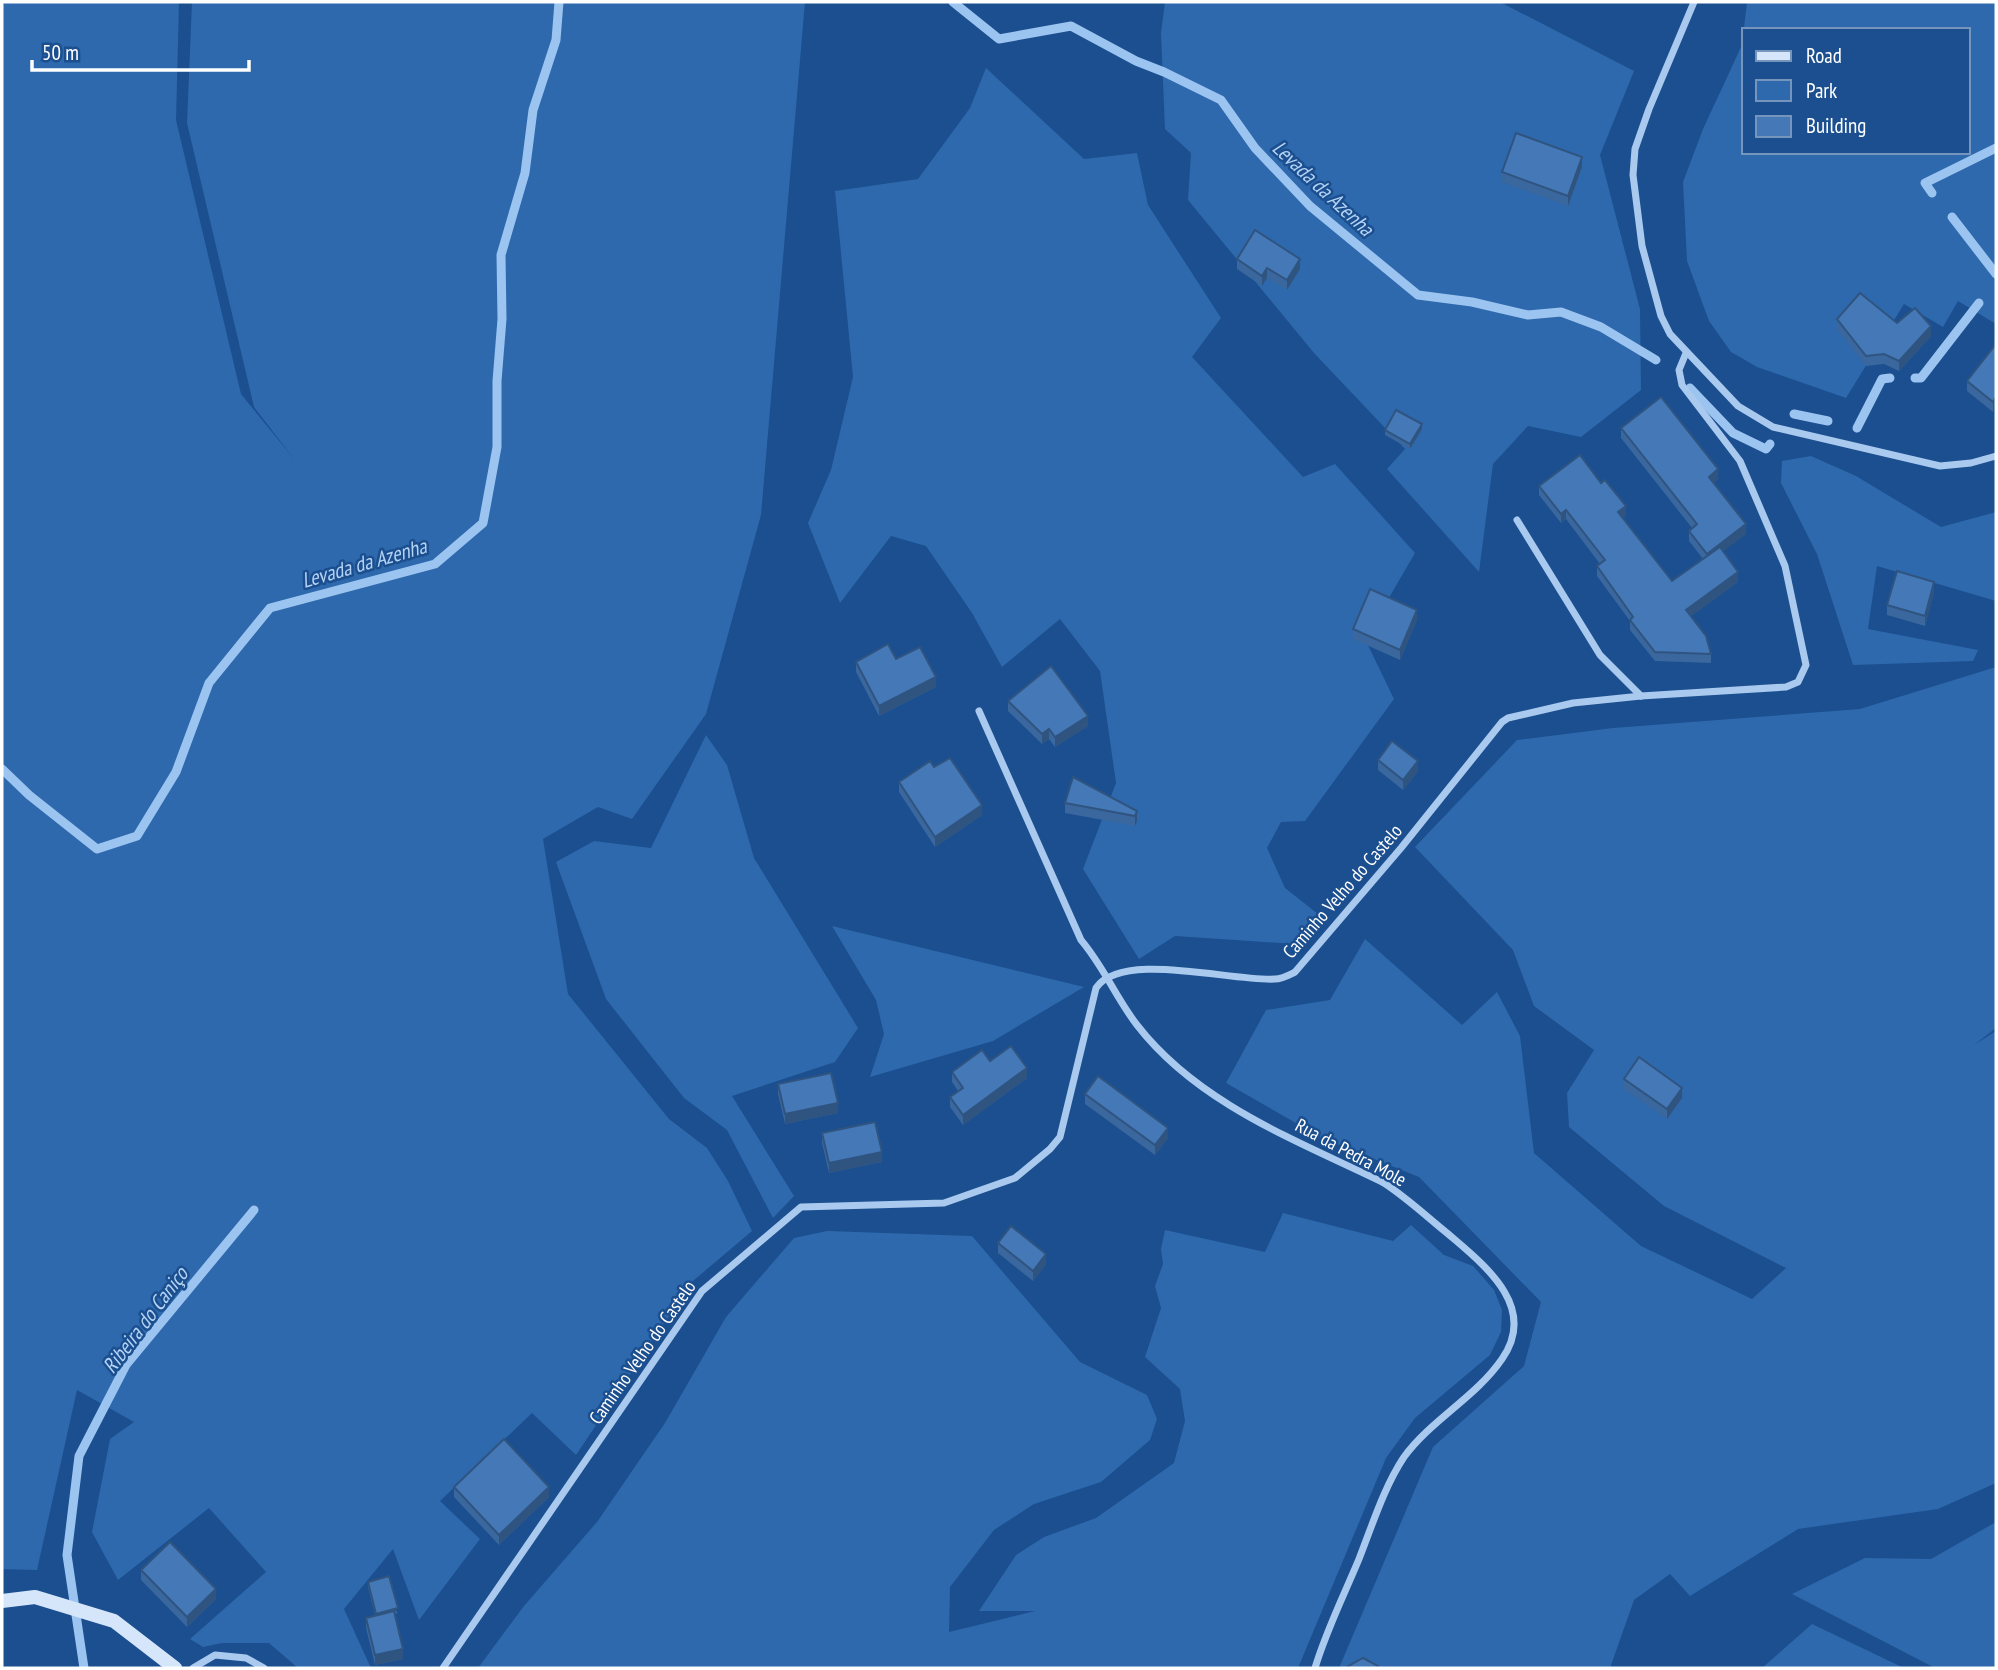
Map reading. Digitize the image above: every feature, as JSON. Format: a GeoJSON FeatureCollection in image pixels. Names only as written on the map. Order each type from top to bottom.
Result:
{"type":"FeatureCollection","features":[{"type":"Feature","properties":{"kind":"main road"},"geometry":{"type":"LineString","coordinates":[[2,1601],[35,1597],[114,1622],[175,1668]]}},
{"type":"Feature","properties":{"kind":"street"},"geometry":{"type":"LineString","coordinates":[[1694,2],[1649,108],[1635,149],[1633,175],[1642,246],[1661,316],[1670,334],[1738,406],[1773,427],[1940,466],[1970,463],[1996,456]]}},
{"type":"Feature","properties":{"kind":"street","name":"Caminho Velho do Castelo"},"geometry":{"type":"LineString","coordinates":[[443,1668],[702,1291],[730,1267],[801,1207],[944,1203],[1015,1178],[1050,1149],[1060,1137],[1096,988],[1108,977],[1125,971],[1163,970],[1276,979],[1295,971],[1401,848],[1502,722],[1516,715],[1573,703],[1641,695],[1786,687],[1798,682],[1806,665],[1785,566],[1740,461],[1682,385],[1679,370],[1686,353]]}},
{"type":"Feature","properties":{"kind":"street"},"geometry":{"type":"LineString","coordinates":[[1517,520],[1600,655],[1641,695]]}},
{"type":"Feature","properties":{"kind":"street","name":"Rua da Pedra Mole"},"geometry":{"type":"LineString","coordinates":[[979,711],[1081,940],[1099,962],[1137,1025],[1189,1076],[1248,1117],[1384,1183],[1401,1194],[1483,1264],[1496,1278],[1512,1308],[1515,1326],[1512,1341],[1502,1360],[1420,1440],[1395,1471],[1315,1668]]}},
{"type":"Feature","properties":{"kind":"street"},"geometry":{"type":"LineString","coordinates":[[193,1668],[215,1655],[246,1658],[264,1668]]}},
{"type":"Feature","properties":{"kind":"green space"},"geometry":{"type":"Polygon","coordinates":[[[2,2],[179,2],[176,120],[241,394],[294,459],[254,407],[187,123],[192,2],[805,2],[761,515],[706,714],[632,819],[598,807],[543,839],[568,994],[669,1119],[707,1148],[728,1181],[752,1231],[693,1281],[576,1455],[532,1413],[440,1501],[480,1539],[419,1620],[393,1549],[344,1609],[371,1668],[298,1668],[269,1643],[222,1643],[203,1647],[190,1639],[266,1572],[209,1508],[118,1580],[92,1532],[110,1439],[134,1422],[77,1390],[37,1570],[2,1569],[2,2]]]}},
{"type":"Feature","properties":{"kind":"green space"},"geometry":{"type":"Polygon","coordinates":[[[1165,2],[1500,2],[1634,71],[1600,155],[1640,309],[1641,390],[1581,437],[1528,426],[1493,464],[1479,572],[1387,469],[1405,449],[1314,353],[1188,200],[1191,153],[1165,129],[1161,33],[1165,2]]]}},
{"type":"Feature","properties":{"kind":"green space"},"geometry":{"type":"Polygon","coordinates":[[[1747,2],[1996,2],[1996,324],[1958,301],[1943,327],[1904,304],[1846,398],[1757,367],[1731,352],[1709,321],[1687,261],[1683,182],[1703,129],[1742,45],[1742,154],[1970,154],[1970,28],[1744,28],[1747,2]]]}},
{"type":"Feature","properties":{"kind":"green space"},"geometry":{"type":"Polygon","coordinates":[[[986,68],[1084,159],[1137,153],[1148,205],[1221,318],[1192,357],[1303,477],[1335,464],[1415,553],[1365,639],[1394,699],[1305,821],[1281,822],[1267,848],[1285,888],[1318,914],[1296,944],[1175,936],[1139,959],[1083,869],[1116,783],[1100,671],[1060,619],[1002,667],[972,613],[926,546],[891,536],[840,603],[808,523],[831,470],[853,377],[835,191],[918,179],[970,108],[986,68]]]}},
{"type":"Feature","properties":{"kind":"green space"},"geometry":{"type":"Polygon","coordinates":[[[1811,456],[1856,476],[1941,527],[1996,512],[1996,601],[1877,566],[1868,629],[1978,650],[1973,661],[1853,665],[1817,554],[1781,483],[1782,461],[1811,456]]]}},
{"type":"Feature","properties":{"kind":"green space"},"geometry":{"type":"Polygon","coordinates":[[[1996,667],[1996,1028],[1974,1045],[1996,1031],[1996,1483],[1938,1509],[1798,1529],[1690,1596],[1670,1574],[1634,1600],[1610,1668],[1339,1668],[1433,1447],[1524,1366],[1541,1302],[1419,1177],[1322,1138],[1226,1083],[1266,1010],[1330,1000],[1365,939],[1462,1025],[1497,992],[1520,1036],[1534,1153],[1641,1246],[1752,1299],[1786,1268],[1664,1206],[1569,1127],[1567,1093],[1594,1050],[1534,1006],[1513,950],[1415,847],[1517,740],[1613,728],[1860,709],[1996,667]]]}},
{"type":"Feature","properties":{"kind":"green space"},"geometry":{"type":"Polygon","coordinates":[[[706,735],[727,765],[754,858],[858,1028],[835,1062],[732,1096],[794,1196],[773,1218],[727,1130],[684,1098],[606,999],[556,862],[594,841],[651,848],[706,735]]]}},
{"type":"Feature","properties":{"kind":"green space"},"geometry":{"type":"Polygon","coordinates":[[[832,926],[1084,987],[993,1041],[870,1077],[884,1034],[876,1000],[832,926]]]}},
{"type":"Feature","properties":{"kind":"green space"},"geometry":{"type":"Polygon","coordinates":[[[1283,1213],[1393,1241],[1411,1225],[1444,1255],[1473,1266],[1494,1290],[1502,1310],[1501,1332],[1490,1355],[1415,1418],[1386,1458],[1298,1668],[478,1668],[524,1606],[597,1522],[665,1423],[726,1317],[794,1238],[827,1231],[972,1236],[1080,1362],[1147,1395],[1157,1419],[1150,1440],[1101,1482],[1034,1504],[994,1530],[950,1587],[949,1632],[1035,1611],[979,1611],[1016,1555],[1044,1537],[1096,1518],[1174,1463],[1185,1421],[1180,1389],[1145,1357],[1161,1308],[1155,1286],[1163,1264],[1161,1249],[1165,1230],[1265,1252],[1283,1213]]]}},
{"type":"Feature","properties":{"kind":"green space"},"geometry":{"type":"Polygon","coordinates":[[[1996,1522],[1996,1668],[1935,1668],[1792,1594],[1865,1558],[1931,1559],[1996,1522]]]}},
{"type":"Feature","properties":{"kind":"green space"},"geometry":{"type":"Polygon","coordinates":[[[1812,1624],[1904,1668],[1762,1668],[1812,1624]]]}},
{"type":"Feature","properties":{"kind":"building"},"geometry":{"type":"Polygon","coordinates":[[[1516,133],[1582,157],[1568,196],[1502,172],[1516,133]]]}},
{"type":"Feature","properties":{"kind":"building"},"geometry":{"type":"Polygon","coordinates":[[[1255,230],[1300,259],[1287,280],[1267,268],[1262,276],[1237,259],[1255,230]]]}},
{"type":"Feature","properties":{"kind":"building"},"geometry":{"type":"Polygon","coordinates":[[[1860,293],[1897,323],[1915,308],[1931,326],[1899,361],[1884,354],[1866,356],[1837,319],[1860,293]]]}},
{"type":"Feature","properties":{"kind":"building"},"geometry":{"type":"Polygon","coordinates":[[[1996,344],[1996,397],[1993,402],[1967,381],[1996,344]]]}},
{"type":"Feature","properties":{"kind":"building"},"geometry":{"type":"Polygon","coordinates":[[[1661,397],[1718,469],[1709,477],[1746,524],[1707,554],[1689,531],[1697,524],[1621,428],[1661,397]]]}},
{"type":"Feature","properties":{"kind":"building"},"geometry":{"type":"Polygon","coordinates":[[[1396,410],[1422,424],[1410,444],[1385,430],[1396,410]]]}},
{"type":"Feature","properties":{"kind":"building"},"geometry":{"type":"Polygon","coordinates":[[[1580,455],[1601,483],[1605,480],[1626,506],[1618,512],[1672,581],[1720,547],[1738,572],[1686,610],[1706,636],[1711,654],[1655,652],[1630,620],[1633,617],[1597,566],[1605,560],[1566,510],[1561,514],[1539,486],[1580,455]]]}},
{"type":"Feature","properties":{"kind":"building"},"geometry":{"type":"Polygon","coordinates":[[[1897,571],[1934,582],[1925,616],[1887,605],[1897,571]]]}},
{"type":"Feature","properties":{"kind":"building"},"geometry":{"type":"Polygon","coordinates":[[[1370,589],[1417,610],[1400,650],[1353,629],[1370,589]]]}},
{"type":"Feature","properties":{"kind":"building"},"geometry":{"type":"Polygon","coordinates":[[[888,644],[896,659],[920,647],[936,677],[879,706],[856,662],[888,644]]]}},
{"type":"Feature","properties":{"kind":"building"},"geometry":{"type":"Polygon","coordinates":[[[1051,666],[1088,716],[1055,737],[1049,729],[1042,734],[1008,701],[1051,666]]]}},
{"type":"Feature","properties":{"kind":"building"},"geometry":{"type":"Polygon","coordinates":[[[1392,741],[1418,761],[1403,780],[1378,760],[1392,741]]]}},
{"type":"Feature","properties":{"kind":"building"},"geometry":{"type":"Polygon","coordinates":[[[950,758],[982,805],[935,837],[899,782],[930,761],[934,767],[950,758]]]}},
{"type":"Feature","properties":{"kind":"building"},"geometry":{"type":"Polygon","coordinates":[[[1073,777],[1137,811],[1135,816],[1065,803],[1073,777]]]}},
{"type":"Feature","properties":{"kind":"building"},"geometry":{"type":"Polygon","coordinates":[[[1011,1046],[1027,1068],[963,1115],[950,1097],[963,1088],[952,1072],[982,1050],[990,1061],[1011,1046]]]}},
{"type":"Feature","properties":{"kind":"building"},"geometry":{"type":"Polygon","coordinates":[[[1639,1057],[1682,1088],[1667,1109],[1624,1079],[1639,1057]]]}},
{"type":"Feature","properties":{"kind":"building"},"geometry":{"type":"Polygon","coordinates":[[[831,1073],[838,1103],[785,1114],[778,1084],[831,1073]]]}},
{"type":"Feature","properties":{"kind":"building"},"geometry":{"type":"Polygon","coordinates":[[[1098,1076],[1168,1128],[1155,1145],[1085,1094],[1098,1076]]]}},
{"type":"Feature","properties":{"kind":"building"},"geometry":{"type":"Polygon","coordinates":[[[875,1122],[882,1152],[829,1163],[822,1133],[875,1122]]]}},
{"type":"Feature","properties":{"kind":"building"},"geometry":{"type":"Polygon","coordinates":[[[1011,1226],[1046,1254],[1033,1271],[998,1243],[1011,1226]]]}},
{"type":"Feature","properties":{"kind":"building"},"geometry":{"type":"Polygon","coordinates":[[[504,1439],[549,1487],[499,1535],[454,1487],[504,1439]]]}},
{"type":"Feature","properties":{"kind":"building"},"geometry":{"type":"Polygon","coordinates":[[[170,1542],[216,1589],[187,1617],[141,1570],[170,1542]]]}},
{"type":"Feature","properties":{"kind":"building"},"geometry":{"type":"Polygon","coordinates":[[[389,1576],[398,1608],[376,1614],[368,1582],[389,1576]]]}},
{"type":"Feature","properties":{"kind":"building"},"geometry":{"type":"Polygon","coordinates":[[[394,1611],[403,1649],[375,1655],[366,1618],[394,1611]]]}},
{"type":"Feature","properties":{"kind":"building"},"geometry":{"type":"Polygon","coordinates":[[[1363,1658],[1378,1668],[1345,1668],[1363,1658]]]}},
{"type":"Feature","properties":{"kind":"waterway","name":"Levada da Azenha"},"geometry":{"type":"LineString","coordinates":[[2,769],[29,795],[97,849],[137,836],[176,772],[209,683],[270,608],[435,564],[483,523],[497,447],[497,381],[502,319],[501,255],[525,173],[533,110],[556,40],[559,2]]}},
{"type":"Feature","properties":{"kind":"waterway","name":"Levada da Azenha"},"geometry":{"type":"LineString","coordinates":[[953,2],[999,39],[1071,26],[1136,61],[1221,100],[1255,148],[1310,206],[1418,295],[1472,302],[1528,315],[1561,312],[1601,327],[1656,360]]}},
{"type":"Feature","properties":{"kind":"waterway","name":"Levada da Azenha"},"geometry":{"type":"LineString","coordinates":[[1932,193],[1925,183],[1996,148]]}},
{"type":"Feature","properties":{"kind":"waterway","name":"Levada da Azenha"},"geometry":{"type":"LineString","coordinates":[[1952,217],[1996,274]]}},
{"type":"Feature","properties":{"kind":"waterway","name":"Levada da Azenha"},"geometry":{"type":"LineString","coordinates":[[1915,378],[1921,378],[1979,303]]}},
{"type":"Feature","properties":{"kind":"waterway","name":"Levada da Azenha"},"geometry":{"type":"LineString","coordinates":[[1857,428],[1882,379],[1890,378]]}},
{"type":"Feature","properties":{"kind":"waterway","name":"Levada da Azenha"},"geometry":{"type":"LineString","coordinates":[[1690,388],[1733,433],[1766,449],[1770,444]]}},
{"type":"Feature","properties":{"kind":"waterway","name":"Levada da Azenha"},"geometry":{"type":"LineString","coordinates":[[1794,414],[1828,421]]}},
{"type":"Feature","properties":{"kind":"waterway","name":"Ribeira do Caniço"},"geometry":{"type":"LineString","coordinates":[[84,1668],[67,1555],[79,1456],[126,1365],[254,1210]]}}]}
